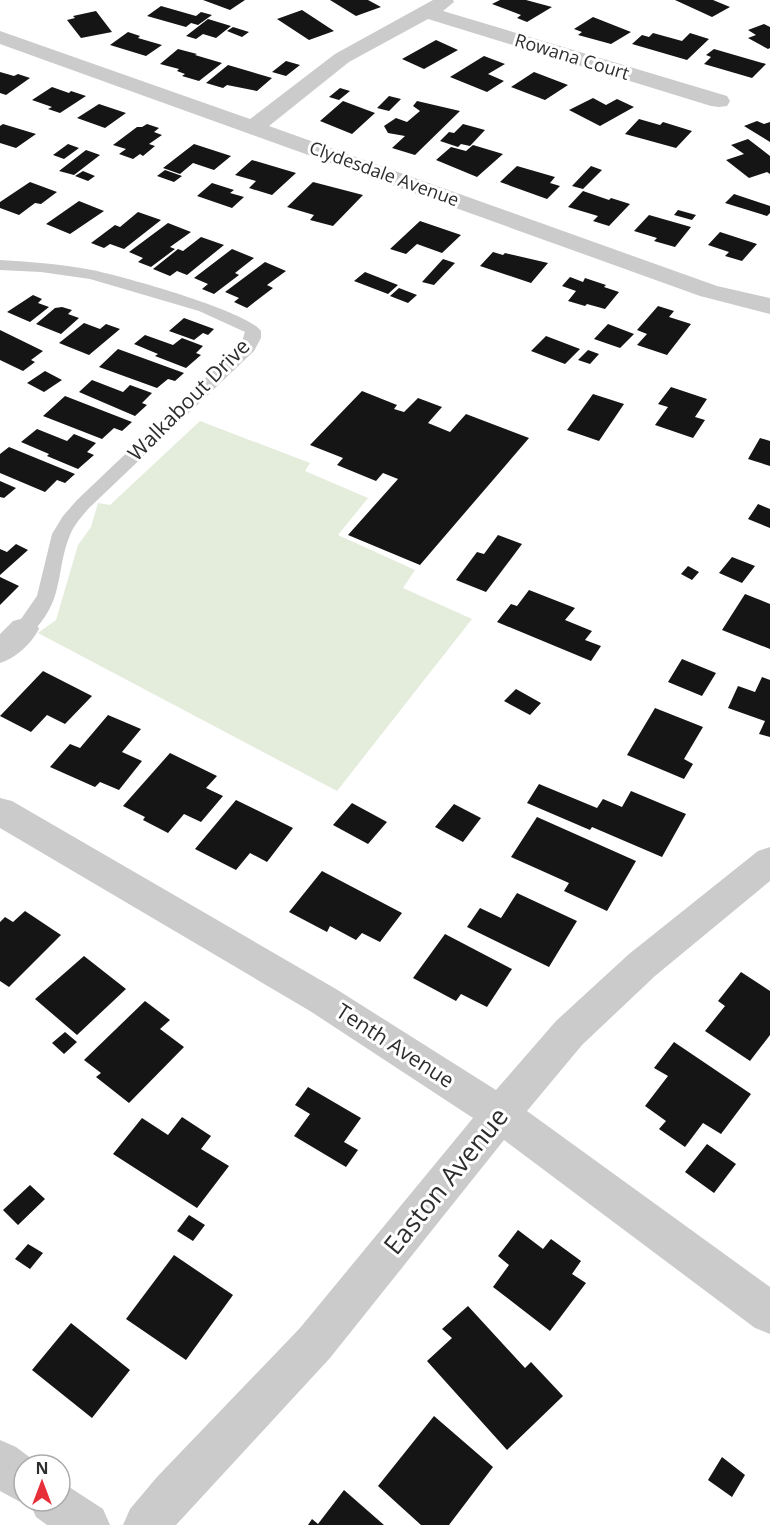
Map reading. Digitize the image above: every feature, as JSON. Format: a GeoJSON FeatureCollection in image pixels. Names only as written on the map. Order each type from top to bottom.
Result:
{"type":"FeatureCollection","features":[{"type":"Feature","properties":{"kind":"street"},"geometry":{"type":"LineString","coordinates":[[254,127],[335,63],[448,0]]}},
{"type":"Feature","properties":{"kind":"street","name":"Rowana Court"},"geometry":{"type":"LineString","coordinates":[[425,12],[719,101]]}},
{"type":"Feature","properties":{"kind":"street","name":"Clydesdale Avenue"},"geometry":{"type":"LineString","coordinates":[[2,39],[709,291],[770,306]]}},
{"type":"Feature","properties":{"kind":"street","name":"Walkabout Drive"},"geometry":{"type":"LineString","coordinates":[[0,652],[24,629]]}},
{"type":"Feature","properties":{"kind":"street","name":"Tenth Avenue"},"geometry":{"type":"LineString","coordinates":[[0,811],[323,1000],[500,1114],[770,1312]]}},
{"type":"Feature","properties":{"kind":"street","name":"Easton Avenue"},"geometry":{"type":"LineString","coordinates":[[146,1525],[173,1493],[315,1343],[568,1033],[642,965],[770,861]]}},
{"type":"Feature","properties":{"kind":"street"},"geometry":{"type":"LineString","coordinates":[[70,1513],[87,1525]]}},
{"type":"Feature","properties":{"kind":"lane","name":"Walkabout Drive"},"geometry":{"type":"LineString","coordinates":[[0,265],[51,268],[92,275],[205,308],[246,325],[253,331],[253,338],[248,347],[83,504],[67,522],[59,538],[46,603],[24,629]]}},
{"type":"Feature","properties":{"kind":"green space"},"geometry":{"type":"Polygon","coordinates":[[[200,421],[310,463],[305,471],[368,498],[338,535],[415,570],[403,588],[472,619],[337,791],[38,633],[56,620],[78,545],[91,527],[98,503],[110,505],[200,421]]]}},
{"type":"Feature","properties":{"kind":"building"},"geometry":{"type":"Polygon","coordinates":[[[203,0],[245,0],[230,10],[203,0]]]}},
{"type":"Feature","properties":{"kind":"building"},"geometry":{"type":"Polygon","coordinates":[[[330,0],[368,0],[381,7],[356,16],[330,0]]]}},
{"type":"Feature","properties":{"kind":"building"},"geometry":{"type":"Polygon","coordinates":[[[500,0],[526,0],[552,7],[527,22],[517,18],[521,15],[492,4],[500,0]]]}},
{"type":"Feature","properties":{"kind":"building"},"geometry":{"type":"Polygon","coordinates":[[[675,0],[713,0],[730,7],[712,17],[675,0]]]}},
{"type":"Feature","properties":{"kind":"building"},"geometry":{"type":"Polygon","coordinates":[[[161,6],[196,16],[201,12],[212,15],[198,25],[191,23],[186,27],[147,16],[161,6]]]}},
{"type":"Feature","properties":{"kind":"building"},"geometry":{"type":"Polygon","coordinates":[[[302,10],[334,31],[309,40],[277,19],[302,10]]]}},
{"type":"Feature","properties":{"kind":"building"},"geometry":{"type":"Polygon","coordinates":[[[96,11],[112,32],[81,38],[67,20],[75,18],[73,16],[96,11]]]}},
{"type":"Feature","properties":{"kind":"building"},"geometry":{"type":"Polygon","coordinates":[[[593,17],[631,32],[611,44],[578,35],[582,32],[574,29],[593,17]]]}},
{"type":"Feature","properties":{"kind":"building"},"geometry":{"type":"Polygon","coordinates":[[[208,19],[231,26],[216,38],[203,34],[196,39],[186,36],[208,19]]]}},
{"type":"Feature","properties":{"kind":"building"},"geometry":{"type":"Polygon","coordinates":[[[764,24],[770,27],[770,48],[768,49],[748,38],[756,35],[748,30],[764,24]]]}},
{"type":"Feature","properties":{"kind":"building"},"geometry":{"type":"Polygon","coordinates":[[[233,27],[249,32],[242,37],[227,31],[233,27]]]}},
{"type":"Feature","properties":{"kind":"building"},"geometry":{"type":"Polygon","coordinates":[[[128,32],[140,36],[138,38],[162,45],[146,56],[110,45],[128,32]]]}},
{"type":"Feature","properties":{"kind":"building"},"geometry":{"type":"Polygon","coordinates":[[[653,33],[682,41],[690,33],[709,39],[687,60],[632,44],[642,35],[649,37],[653,33]]]}},
{"type":"Feature","properties":{"kind":"building"},"geometry":{"type":"Polygon","coordinates":[[[436,40],[458,50],[424,69],[402,59],[436,40]]]}},
{"type":"Feature","properties":{"kind":"building"},"geometry":{"type":"Polygon","coordinates":[[[178,49],[222,63],[199,81],[182,76],[185,74],[177,71],[179,69],[160,64],[178,49]]]}},
{"type":"Feature","properties":{"kind":"building"},"geometry":{"type":"Polygon","coordinates":[[[714,49],[766,64],[752,78],[704,64],[711,57],[706,55],[714,49]]]}},
{"type":"Feature","properties":{"kind":"building"},"geometry":{"type":"Polygon","coordinates":[[[484,56],[505,64],[488,74],[504,81],[487,92],[450,77],[484,56]]]}},
{"type":"Feature","properties":{"kind":"building"},"geometry":{"type":"Polygon","coordinates":[[[286,61],[300,65],[286,76],[272,72],[286,61]]]}},
{"type":"Feature","properties":{"kind":"building"},"geometry":{"type":"Polygon","coordinates":[[[228,65],[272,78],[257,91],[227,85],[223,88],[206,83],[228,65]]]}},
{"type":"Feature","properties":{"kind":"building"},"geometry":{"type":"Polygon","coordinates":[[[0,72],[30,78],[6,95],[0,93],[0,72]]]}},
{"type":"Feature","properties":{"kind":"building"},"geometry":{"type":"Polygon","coordinates":[[[534,72],[568,85],[545,100],[511,87],[534,72]]]}},
{"type":"Feature","properties":{"kind":"building"},"geometry":{"type":"Polygon","coordinates":[[[52,87],[86,96],[60,113],[48,109],[52,107],[32,100],[52,87]]]}},
{"type":"Feature","properties":{"kind":"building"},"geometry":{"type":"Polygon","coordinates":[[[340,88],[350,91],[339,100],[329,97],[340,88]]]}},
{"type":"Feature","properties":{"kind":"building"},"geometry":{"type":"Polygon","coordinates":[[[389,96],[401,99],[389,111],[377,108],[389,96]]]}},
{"type":"Feature","properties":{"kind":"building"},"geometry":{"type":"Polygon","coordinates":[[[593,98],[606,105],[617,99],[634,107],[600,126],[569,110],[593,98]]]}},
{"type":"Feature","properties":{"kind":"building"},"geometry":{"type":"Polygon","coordinates":[[[343,101],[375,113],[352,134],[320,121],[343,101]]]}},
{"type":"Feature","properties":{"kind":"building"},"geometry":{"type":"Polygon","coordinates":[[[417,101],[460,111],[415,155],[392,148],[405,136],[388,133],[384,126],[396,118],[407,122],[420,111],[413,106],[417,101]]]}},
{"type":"Feature","properties":{"kind":"building"},"geometry":{"type":"Polygon","coordinates":[[[99,104],[126,113],[105,128],[77,118],[99,104]]]}},
{"type":"Feature","properties":{"kind":"building"},"geometry":{"type":"Polygon","coordinates":[[[639,119],[660,125],[663,122],[692,131],[676,148],[625,134],[639,119]]]}},
{"type":"Feature","properties":{"kind":"building"},"geometry":{"type":"Polygon","coordinates":[[[757,121],[764,124],[770,122],[770,142],[744,126],[757,121]]]}},
{"type":"Feature","properties":{"kind":"building"},"geometry":{"type":"Polygon","coordinates":[[[3,124],[36,134],[16,148],[0,143],[0,126],[3,124]]]}},
{"type":"Feature","properties":{"kind":"building"},"geometry":{"type":"Polygon","coordinates":[[[147,124],[159,128],[154,132],[162,135],[149,144],[155,146],[143,156],[140,154],[133,159],[119,154],[126,149],[113,145],[137,127],[147,124]]]}},
{"type":"Feature","properties":{"kind":"building"},"geometry":{"type":"Polygon","coordinates":[[[463,124],[485,130],[470,146],[461,144],[458,147],[440,141],[449,132],[454,133],[463,124]]]}},
{"type":"Feature","properties":{"kind":"building"},"geometry":{"type":"Polygon","coordinates":[[[748,139],[770,156],[770,174],[767,172],[749,178],[726,160],[744,154],[731,145],[748,139]]]}},
{"type":"Feature","properties":{"kind":"building"},"geometry":{"type":"Polygon","coordinates":[[[68,144],[79,148],[64,159],[53,155],[68,144]]]}},
{"type":"Feature","properties":{"kind":"building"},"geometry":{"type":"Polygon","coordinates":[[[194,144],[231,156],[214,170],[193,163],[180,174],[163,168],[194,144]]]}},
{"type":"Feature","properties":{"kind":"building"},"geometry":{"type":"Polygon","coordinates":[[[473,145],[503,154],[477,177],[436,160],[451,147],[466,151],[473,145]]]}},
{"type":"Feature","properties":{"kind":"building"},"geometry":{"type":"Polygon","coordinates":[[[86,150],[100,155],[74,175],[59,171],[86,150]]]}},
{"type":"Feature","properties":{"kind":"building"},"geometry":{"type":"Polygon","coordinates":[[[252,160],[296,173],[272,195],[249,188],[256,181],[235,175],[252,160]]]}},
{"type":"Feature","properties":{"kind":"building"},"geometry":{"type":"Polygon","coordinates":[[[517,166],[555,177],[550,183],[560,186],[547,199],[500,182],[517,166]]]}},
{"type":"Feature","properties":{"kind":"building"},"geometry":{"type":"Polygon","coordinates":[[[591,166],[602,170],[583,189],[572,186],[591,166]]]}},
{"type":"Feature","properties":{"kind":"building"},"geometry":{"type":"Polygon","coordinates":[[[165,170],[182,176],[174,182],[157,176],[165,170]]]}},
{"type":"Feature","properties":{"kind":"building"},"geometry":{"type":"Polygon","coordinates":[[[83,171],[95,176],[88,181],[75,176],[83,171]]]}},
{"type":"Feature","properties":{"kind":"building"},"geometry":{"type":"Polygon","coordinates":[[[30,182],[57,192],[41,204],[35,203],[19,215],[0,208],[0,202],[30,182]]]}},
{"type":"Feature","properties":{"kind":"building"},"geometry":{"type":"Polygon","coordinates":[[[313,182],[363,195],[333,226],[310,220],[314,215],[287,207],[313,182]]]}},
{"type":"Feature","properties":{"kind":"building"},"geometry":{"type":"Polygon","coordinates":[[[212,183],[234,190],[230,193],[244,197],[232,208],[197,196],[212,183]]]}},
{"type":"Feature","properties":{"kind":"building"},"geometry":{"type":"Polygon","coordinates":[[[583,191],[630,204],[609,226],[593,221],[598,216],[568,207],[583,191]]]}},
{"type":"Feature","properties":{"kind":"building"},"geometry":{"type":"Polygon","coordinates":[[[734,194],[770,206],[770,213],[767,216],[725,203],[734,194]]]}},
{"type":"Feature","properties":{"kind":"building"},"geometry":{"type":"Polygon","coordinates":[[[79,201],[104,211],[70,234],[46,224],[79,201]]]}},
{"type":"Feature","properties":{"kind":"building"},"geometry":{"type":"Polygon","coordinates":[[[678,210],[696,215],[692,220],[674,215],[678,210]]]}},
{"type":"Feature","properties":{"kind":"building"},"geometry":{"type":"Polygon","coordinates":[[[138,212],[161,220],[124,249],[110,244],[104,248],[91,243],[115,225],[120,227],[138,212]]]}},
{"type":"Feature","properties":{"kind":"building"},"geometry":{"type":"Polygon","coordinates":[[[649,215],[691,227],[675,247],[654,241],[657,238],[634,231],[649,215]]]}},
{"type":"Feature","properties":{"kind":"building"},"geometry":{"type":"Polygon","coordinates":[[[420,221],[461,235],[442,253],[417,244],[406,254],[390,249],[420,221]]]}},
{"type":"Feature","properties":{"kind":"building"},"geometry":{"type":"Polygon","coordinates":[[[168,223],[191,232],[170,247],[175,249],[151,267],[138,262],[143,258],[129,252],[168,223]]]}},
{"type":"Feature","properties":{"kind":"building"},"geometry":{"type":"Polygon","coordinates":[[[720,232],[757,244],[742,261],[725,256],[729,252],[708,245],[720,232]]]}},
{"type":"Feature","properties":{"kind":"building"},"geometry":{"type":"Polygon","coordinates":[[[201,237],[224,245],[187,275],[177,271],[170,276],[153,269],[178,249],[183,251],[201,237]]]}},
{"type":"Feature","properties":{"kind":"building"},"geometry":{"type":"Polygon","coordinates":[[[232,249],[254,258],[235,273],[239,275],[214,294],[202,289],[208,284],[194,278],[232,249]]]}},
{"type":"Feature","properties":{"kind":"building"},"geometry":{"type":"Polygon","coordinates":[[[493,252],[548,263],[531,283],[480,266],[493,252]]]}},
{"type":"Feature","properties":{"kind":"building"},"geometry":{"type":"Polygon","coordinates":[[[443,259],[455,263],[434,285],[422,282],[443,259]]]}},
{"type":"Feature","properties":{"kind":"building"},"geometry":{"type":"Polygon","coordinates":[[[265,262],[286,271],[267,285],[273,288],[247,308],[234,302],[239,298],[225,292],[265,262]]]}},
{"type":"Feature","properties":{"kind":"building"},"geometry":{"type":"Polygon","coordinates":[[[365,272],[398,285],[388,294],[354,281],[365,272]]]}},
{"type":"Feature","properties":{"kind":"building"},"geometry":{"type":"Polygon","coordinates":[[[570,277],[583,282],[585,278],[619,292],[605,309],[568,301],[576,291],[562,286],[570,277]]]}},
{"type":"Feature","properties":{"kind":"building"},"geometry":{"type":"Polygon","coordinates":[[[399,288],[417,295],[408,303],[390,296],[399,288]]]}},
{"type":"Feature","properties":{"kind":"building"},"geometry":{"type":"Polygon","coordinates":[[[33,295],[42,299],[38,303],[49,307],[30,322],[7,312],[33,295]]]}},
{"type":"Feature","properties":{"kind":"building"},"geometry":{"type":"Polygon","coordinates":[[[658,306],[674,311],[669,317],[691,324],[667,355],[637,345],[647,334],[637,330],[658,306]]]}},
{"type":"Feature","properties":{"kind":"building"},"geometry":{"type":"Polygon","coordinates":[[[62,307],[72,310],[68,314],[79,318],[61,334],[36,324],[55,308],[62,307]]]}},
{"type":"Feature","properties":{"kind":"building"},"geometry":{"type":"Polygon","coordinates":[[[184,318],[214,329],[208,335],[203,333],[194,340],[169,331],[184,318]]]}},
{"type":"Feature","properties":{"kind":"building"},"geometry":{"type":"Polygon","coordinates":[[[84,323],[100,329],[106,324],[120,329],[89,355],[59,343],[84,323]]]}},
{"type":"Feature","properties":{"kind":"building"},"geometry":{"type":"Polygon","coordinates":[[[608,324],[634,334],[620,348],[594,339],[608,324]]]}},
{"type":"Feature","properties":{"kind":"building"},"geometry":{"type":"Polygon","coordinates":[[[0,330],[43,351],[31,360],[35,362],[23,371],[0,360],[0,330]]]}},
{"type":"Feature","properties":{"kind":"building"},"geometry":{"type":"Polygon","coordinates":[[[145,335],[173,345],[182,338],[203,346],[196,353],[201,355],[186,368],[155,356],[158,354],[134,344],[145,335]]]}},
{"type":"Feature","properties":{"kind":"building"},"geometry":{"type":"Polygon","coordinates":[[[546,336],[580,349],[565,364],[531,351],[546,336]]]}},
{"type":"Feature","properties":{"kind":"building"},"geometry":{"type":"Polygon","coordinates":[[[118,349],[184,373],[175,381],[168,379],[157,388],[99,367],[118,349]]]}},
{"type":"Feature","properties":{"kind":"building"},"geometry":{"type":"Polygon","coordinates":[[[588,350],[599,354],[590,364],[578,360],[588,350]]]}},
{"type":"Feature","properties":{"kind":"building"},"geometry":{"type":"Polygon","coordinates":[[[45,371],[62,380],[44,392],[27,383],[45,371]]]}},
{"type":"Feature","properties":{"kind":"building"},"geometry":{"type":"Polygon","coordinates":[[[92,380],[123,392],[130,385],[152,393],[142,403],[147,405],[135,416],[79,392],[92,380]]]}},
{"type":"Feature","properties":{"kind":"building"},"geometry":{"type":"Polygon","coordinates":[[[671,387],[707,399],[695,417],[705,420],[693,438],[655,425],[668,407],[658,404],[671,387]]]}},
{"type":"Feature","properties":{"kind":"building"},"geometry":{"type":"Polygon","coordinates":[[[362,391],[397,405],[394,409],[404,412],[418,398],[442,407],[428,423],[450,432],[466,414],[529,438],[420,565],[348,535],[398,479],[383,473],[376,481],[337,465],[343,458],[310,445],[362,391]]]}},
{"type":"Feature","properties":{"kind":"building"},"geometry":{"type":"Polygon","coordinates":[[[593,394],[624,404],[599,441],[567,430],[593,394]]]}},
{"type":"Feature","properties":{"kind":"building"},"geometry":{"type":"Polygon","coordinates":[[[65,396],[132,422],[122,431],[114,428],[102,439],[43,416],[65,396]]]}},
{"type":"Feature","properties":{"kind":"building"},"geometry":{"type":"Polygon","coordinates":[[[37,429],[67,441],[74,434],[96,443],[87,452],[94,455],[78,469],[21,442],[37,429]]]}},
{"type":"Feature","properties":{"kind":"building"},"geometry":{"type":"Polygon","coordinates":[[[760,438],[770,441],[770,466],[748,459],[760,438]]]}},
{"type":"Feature","properties":{"kind":"building"},"geometry":{"type":"Polygon","coordinates":[[[9,447],[75,474],[65,483],[57,480],[45,492],[0,473],[0,454],[9,447]]]}},
{"type":"Feature","properties":{"kind":"building"},"geometry":{"type":"Polygon","coordinates":[[[0,481],[16,488],[4,498],[0,497],[0,481]]]}},
{"type":"Feature","properties":{"kind":"building"},"geometry":{"type":"Polygon","coordinates":[[[758,504],[770,509],[770,528],[748,519],[758,504]]]}},
{"type":"Feature","properties":{"kind":"building"},"geometry":{"type":"Polygon","coordinates":[[[498,535],[522,544],[486,592],[456,580],[477,552],[484,554],[498,535]]]}},
{"type":"Feature","properties":{"kind":"building"},"geometry":{"type":"Polygon","coordinates":[[[16,544],[28,550],[0,575],[0,549],[7,552],[16,544]]]}},
{"type":"Feature","properties":{"kind":"building"},"geometry":{"type":"Polygon","coordinates":[[[732,557],[755,566],[742,583],[719,573],[732,557]]]}},
{"type":"Feature","properties":{"kind":"building"},"geometry":{"type":"Polygon","coordinates":[[[688,566],[699,572],[692,580],[681,574],[688,566]]]}},
{"type":"Feature","properties":{"kind":"building"},"geometry":{"type":"Polygon","coordinates":[[[0,577],[19,586],[0,605],[0,577]]]}},
{"type":"Feature","properties":{"kind":"building"},"geometry":{"type":"Polygon","coordinates":[[[529,590],[575,608],[565,620],[592,631],[585,640],[601,646],[591,661],[497,622],[511,604],[517,606],[529,590]]]}},
{"type":"Feature","properties":{"kind":"building"},"geometry":{"type":"Polygon","coordinates":[[[745,594],[770,604],[770,649],[722,630],[745,594]]]}},
{"type":"Feature","properties":{"kind":"building"},"geometry":{"type":"Polygon","coordinates":[[[682,659],[716,673],[702,696],[668,682],[682,659]]]}},
{"type":"Feature","properties":{"kind":"building"},"geometry":{"type":"Polygon","coordinates":[[[43,671],[92,696],[65,724],[47,715],[31,732],[0,716],[43,671]]]}},
{"type":"Feature","properties":{"kind":"building"},"geometry":{"type":"Polygon","coordinates":[[[762,677],[770,680],[770,737],[759,734],[765,721],[728,708],[738,686],[755,692],[762,677]]]}},
{"type":"Feature","properties":{"kind":"building"},"geometry":{"type":"Polygon","coordinates":[[[516,689],[541,703],[530,715],[504,701],[516,689]]]}},
{"type":"Feature","properties":{"kind":"building"},"geometry":{"type":"Polygon","coordinates":[[[655,708],[703,727],[684,759],[693,764],[684,779],[627,755],[655,708]]]}},
{"type":"Feature","properties":{"kind":"building"},"geometry":{"type":"Polygon","coordinates":[[[108,715],[141,729],[122,752],[142,761],[119,790],[100,782],[95,787],[50,767],[70,744],[80,748],[108,715]]]}},
{"type":"Feature","properties":{"kind":"building"},"geometry":{"type":"Polygon","coordinates":[[[170,753],[217,776],[206,788],[223,796],[201,822],[184,814],[168,833],[143,820],[145,817],[123,806],[170,753]]]}},
{"type":"Feature","properties":{"kind":"building"},"geometry":{"type":"Polygon","coordinates":[[[539,784],[597,808],[603,799],[622,807],[631,791],[686,814],[662,857],[592,827],[590,830],[527,803],[539,784]]]}},
{"type":"Feature","properties":{"kind":"building"},"geometry":{"type":"Polygon","coordinates":[[[236,800],[293,828],[267,862],[250,853],[236,870],[195,849],[236,800]]]}},
{"type":"Feature","properties":{"kind":"building"},"geometry":{"type":"Polygon","coordinates":[[[352,803],[387,822],[368,844],[333,825],[352,803]]]}},
{"type":"Feature","properties":{"kind":"building"},"geometry":{"type":"Polygon","coordinates":[[[454,804],[481,818],[463,842],[435,827],[454,804]]]}},
{"type":"Feature","properties":{"kind":"building"},"geometry":{"type":"Polygon","coordinates":[[[537,817],[636,861],[607,911],[564,891],[569,883],[511,857],[537,817]]]}},
{"type":"Feature","properties":{"kind":"building"},"geometry":{"type":"Polygon","coordinates":[[[322,871],[402,913],[380,942],[362,933],[356,940],[330,926],[327,932],[289,912],[322,871]]]}},
{"type":"Feature","properties":{"kind":"building"},"geometry":{"type":"Polygon","coordinates":[[[517,893],[577,921],[549,967],[467,927],[480,908],[501,918],[517,893]]]}},
{"type":"Feature","properties":{"kind":"building"},"geometry":{"type":"Polygon","coordinates":[[[25,911],[61,935],[9,987],[0,981],[0,922],[5,917],[13,922],[25,911]]]}},
{"type":"Feature","properties":{"kind":"building"},"geometry":{"type":"Polygon","coordinates":[[[445,934],[512,969],[487,1007],[461,994],[456,1001],[413,978],[445,934]]]}},
{"type":"Feature","properties":{"kind":"building"},"geometry":{"type":"Polygon","coordinates":[[[84,956],[126,989],[77,1035],[35,999],[84,956]]]}},
{"type":"Feature","properties":{"kind":"building"},"geometry":{"type":"Polygon","coordinates":[[[741,972],[770,991],[770,1035],[750,1061],[705,1031],[725,1006],[718,1001],[741,972]]]}},
{"type":"Feature","properties":{"kind":"building"},"geometry":{"type":"Polygon","coordinates":[[[145,1001],[170,1020],[160,1029],[184,1047],[129,1103],[96,1077],[101,1073],[84,1060],[145,1001]]]}},
{"type":"Feature","properties":{"kind":"building"},"geometry":{"type":"Polygon","coordinates":[[[65,1032],[77,1042],[64,1054],[52,1043],[65,1032]]]}},
{"type":"Feature","properties":{"kind":"building"},"geometry":{"type":"Polygon","coordinates":[[[674,1042],[751,1094],[721,1134],[703,1123],[685,1147],[659,1129],[666,1121],[645,1106],[668,1076],[654,1068],[674,1042]]]}},
{"type":"Feature","properties":{"kind":"building"},"geometry":{"type":"Polygon","coordinates":[[[308,1087],[361,1118],[344,1142],[358,1150],[346,1167],[294,1136],[310,1114],[295,1105],[308,1087]]]}},
{"type":"Feature","properties":{"kind":"building"},"geometry":{"type":"Polygon","coordinates":[[[182,1117],[211,1136],[201,1149],[229,1166],[197,1208],[113,1154],[142,1118],[168,1135],[182,1117]]]}},
{"type":"Feature","properties":{"kind":"building"},"geometry":{"type":"Polygon","coordinates":[[[707,1144],[736,1164],[714,1193],[685,1172],[707,1144]]]}},
{"type":"Feature","properties":{"kind":"building"},"geometry":{"type":"Polygon","coordinates":[[[30,1185],[45,1199],[18,1225],[3,1210],[30,1185]]]}},
{"type":"Feature","properties":{"kind":"building"},"geometry":{"type":"Polygon","coordinates":[[[189,1215],[205,1225],[193,1241],[177,1231],[189,1215]]]}},
{"type":"Feature","properties":{"kind":"building"},"geometry":{"type":"Polygon","coordinates":[[[518,1230],[543,1249],[551,1239],[581,1261],[572,1274],[586,1283],[550,1331],[493,1287],[509,1265],[498,1256],[518,1230]]]}},
{"type":"Feature","properties":{"kind":"building"},"geometry":{"type":"Polygon","coordinates":[[[28,1244],[43,1253],[30,1269],[15,1259],[28,1244]]]}},
{"type":"Feature","properties":{"kind":"building"},"geometry":{"type":"Polygon","coordinates":[[[174,1255],[233,1295],[186,1360],[126,1319],[174,1255]]]}},
{"type":"Feature","properties":{"kind":"building"},"geometry":{"type":"Polygon","coordinates":[[[468,1306],[525,1368],[531,1362],[563,1396],[507,1450],[427,1361],[452,1338],[442,1329],[468,1306]]]}},
{"type":"Feature","properties":{"kind":"building"},"geometry":{"type":"Polygon","coordinates":[[[71,1323],[130,1370],[92,1418],[32,1370],[71,1323]]]}},
{"type":"Feature","properties":{"kind":"building"},"geometry":{"type":"Polygon","coordinates":[[[434,1416],[493,1467],[449,1525],[421,1525],[378,1486],[434,1416]]]}},
{"type":"Feature","properties":{"kind":"building"},"geometry":{"type":"Polygon","coordinates":[[[722,1457],[745,1475],[732,1497],[708,1480],[722,1457]]]}},
{"type":"Feature","properties":{"kind":"building"},"geometry":{"type":"Polygon","coordinates":[[[344,1490],[384,1525],[308,1525],[312,1519],[318,1524],[344,1490]]]}}]}
